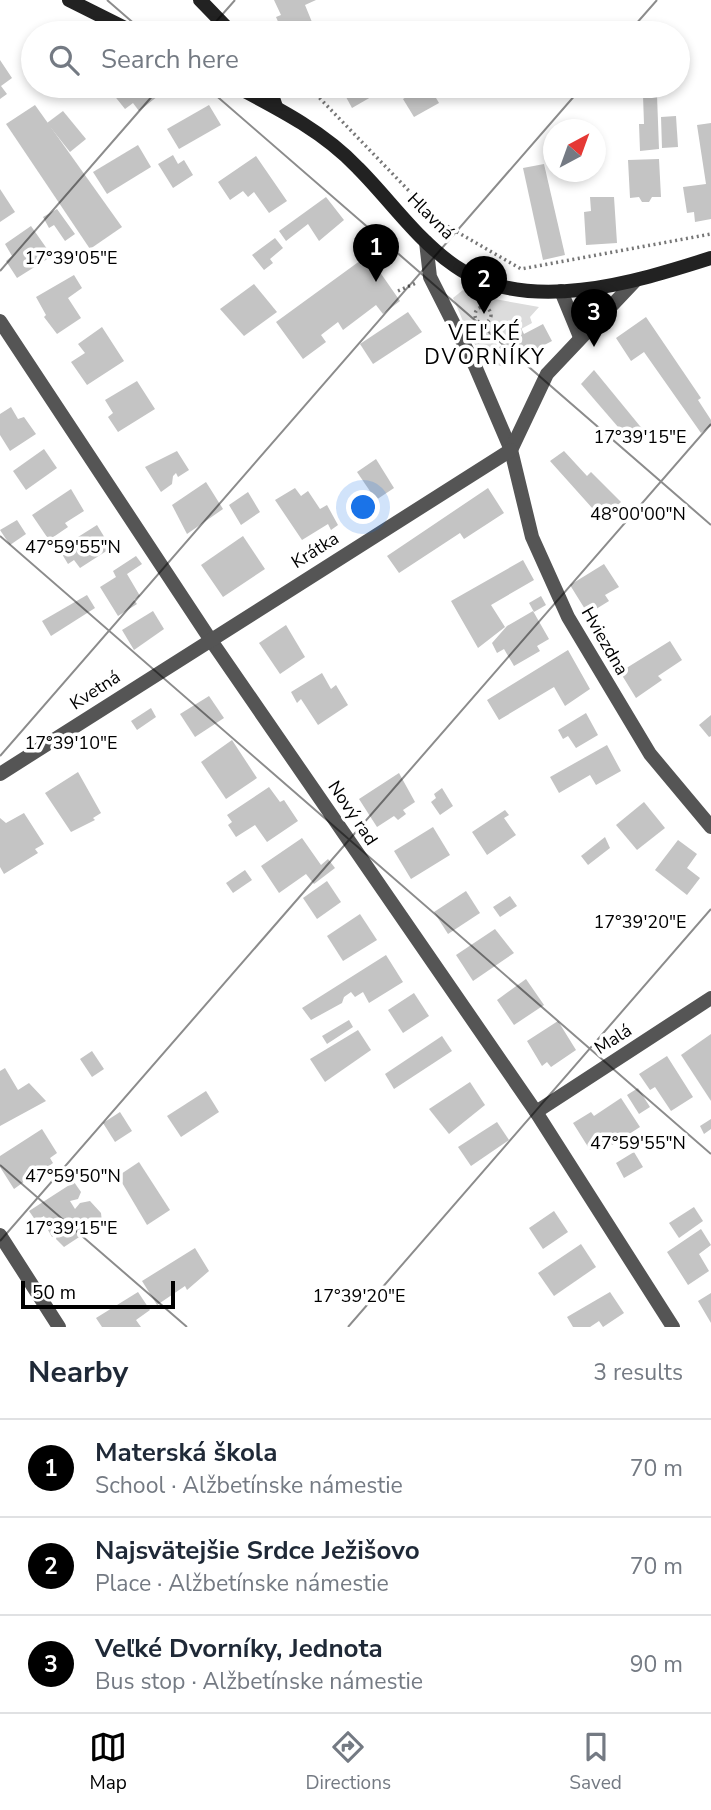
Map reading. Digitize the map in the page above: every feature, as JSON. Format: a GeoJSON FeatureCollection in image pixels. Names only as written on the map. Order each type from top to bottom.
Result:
{"type":"FeatureCollection","features":[{"type":"Feature","properties":{"kind":"main road"},"geometry":{"type":"LineString","coordinates":[[69,0],[111,21]]}},
{"type":"Feature","properties":{"kind":"main road"},"geometry":{"type":"LineString","coordinates":[[200,0],[220,21]]}},
{"type":"Feature","properties":{"kind":"main road","name":"Hlavná"},"geometry":{"type":"LineString","coordinates":[[258,98],[338,149],[426,242],[456,267],[481,279],[519,289],[561,291],[635,281],[711,258]]}},
{"type":"Feature","properties":{"kind":"main road"},"geometry":{"type":"LineString","coordinates":[[273,98],[276,107]]}},
{"type":"Feature","properties":{"kind":"street","name":"Hviezdna"},"geometry":{"type":"LineString","coordinates":[[426,242],[430,277],[475,366],[512,450],[532,537],[568,617],[650,754],[711,827]]}},
{"type":"Feature","properties":{"kind":"street"},"geometry":{"type":"LineString","coordinates":[[512,450],[547,373],[635,281]]}},
{"type":"Feature","properties":{"kind":"street"},"geometry":{"type":"LineString","coordinates":[[561,291],[580,337]]}},
{"type":"Feature","properties":{"kind":"street","name":"Nový rad"},"geometry":{"type":"LineString","coordinates":[[0,321],[210,639],[536,1112],[673,1327]]}},
{"type":"Feature","properties":{"kind":"street","name":"Krátka"},"geometry":{"type":"LineString","coordinates":[[210,639],[512,450]]}},
{"type":"Feature","properties":{"kind":"street","name":"Kvetná"},"geometry":{"type":"LineString","coordinates":[[0,774],[210,639]]}},
{"type":"Feature","properties":{"kind":"street","name":"Malá"},"geometry":{"type":"LineString","coordinates":[[536,1112],[711,998]]}},
{"type":"Feature","properties":{"kind":"street"},"geometry":{"type":"LineString","coordinates":[[0,1235],[59,1327]]}},
{"type":"Feature","properties":{"kind":"path"},"geometry":{"type":"LineString","coordinates":[[320,98],[438,221],[521,269],[711,234]]}},
{"type":"Feature","properties":{"kind":"path"},"geometry":{"type":"LineString","coordinates":[[481,307],[490,310],[492,315],[486,323],[477,320],[475,315],[481,307]]}},
{"type":"Feature","properties":{"kind":"shaded area"},"geometry":{"type":"Polygon","coordinates":[[[463,290],[489,298],[539,307],[530,317],[532,323],[496,343],[505,367],[486,358],[472,340],[453,298],[463,290]]]}},
{"type":"Feature","properties":{"kind":"building"},"geometry":{"type":"Polygon","coordinates":[[[274,0],[316,0],[305,5],[312,21],[278,21],[276,17],[281,15],[274,0]]]}},
{"type":"Feature","properties":{"kind":"building"},"geometry":{"type":"Polygon","coordinates":[[[0,60],[12,78],[1,86],[7,94],[0,99],[0,60]]]}},
{"type":"Feature","properties":{"kind":"building"},"geometry":{"type":"Polygon","coordinates":[[[116,98],[155,98],[139,111],[133,103],[125,109],[116,98]]]}},
{"type":"Feature","properties":{"kind":"building"},"geometry":{"type":"Polygon","coordinates":[[[347,98],[369,98],[352,108],[347,98]]]}},
{"type":"Feature","properties":{"kind":"building"},"geometry":{"type":"Polygon","coordinates":[[[436,98],[439,103],[414,117],[403,99],[436,98]]]}},
{"type":"Feature","properties":{"kind":"building"},"geometry":{"type":"Polygon","coordinates":[[[643,98],[657,98],[659,149],[640,151],[639,124],[644,124],[643,98]]]}},
{"type":"Feature","properties":{"kind":"building"},"geometry":{"type":"Polygon","coordinates":[[[35,105],[122,227],[90,249],[6,124],[35,105]]]}},
{"type":"Feature","properties":{"kind":"building"},"geometry":{"type":"Polygon","coordinates":[[[209,105],[221,125],[179,149],[167,129],[209,105]]]}},
{"type":"Feature","properties":{"kind":"building"},"geometry":{"type":"Polygon","coordinates":[[[63,111],[86,139],[70,152],[47,123],[63,111]]]}},
{"type":"Feature","properties":{"kind":"building"},"geometry":{"type":"Polygon","coordinates":[[[676,116],[678,147],[662,148],[661,117],[676,116]]]}},
{"type":"Feature","properties":{"kind":"building"},"geometry":{"type":"Polygon","coordinates":[[[711,123],[711,219],[695,222],[694,212],[687,213],[683,187],[706,184],[697,125],[711,123]]]}},
{"type":"Feature","properties":{"kind":"building"},"geometry":{"type":"Polygon","coordinates":[[[138,145],[151,167],[107,194],[93,172],[138,145]]]}},
{"type":"Feature","properties":{"kind":"building"},"geometry":{"type":"Polygon","coordinates":[[[173,155],[178,164],[184,160],[193,175],[173,188],[158,164],[173,155]]]}},
{"type":"Feature","properties":{"kind":"building"},"geometry":{"type":"Polygon","coordinates":[[[256,156],[287,201],[269,213],[254,192],[248,197],[243,191],[230,200],[218,182],[256,156]]]}},
{"type":"Feature","properties":{"kind":"building"},"geometry":{"type":"Polygon","coordinates":[[[659,159],[661,197],[652,197],[649,202],[642,202],[639,197],[630,198],[628,160],[659,159]]]}},
{"type":"Feature","properties":{"kind":"building"},"geometry":{"type":"Polygon","coordinates":[[[543,164],[543,182],[548,182],[565,255],[543,260],[523,168],[543,164]]]}},
{"type":"Feature","properties":{"kind":"building"},"geometry":{"type":"Polygon","coordinates":[[[0,189],[15,212],[0,222],[0,189]]]}},
{"type":"Feature","properties":{"kind":"building"},"geometry":{"type":"Polygon","coordinates":[[[326,197],[344,220],[319,241],[308,224],[286,241],[279,231],[326,197]]]}},
{"type":"Feature","properties":{"kind":"building"},"geometry":{"type":"Polygon","coordinates":[[[590,197],[614,197],[617,243],[586,245],[584,212],[591,211],[590,197]]]}},
{"type":"Feature","properties":{"kind":"building"},"geometry":{"type":"Polygon","coordinates":[[[57,209],[75,234],[65,241],[54,225],[49,228],[43,217],[57,209]]]}},
{"type":"Feature","properties":{"kind":"building"},"geometry":{"type":"Polygon","coordinates":[[[31,226],[52,256],[17,278],[6,261],[12,256],[5,244],[31,226]]]}},
{"type":"Feature","properties":{"kind":"building"},"geometry":{"type":"Polygon","coordinates":[[[275,238],[283,248],[270,259],[273,263],[264,270],[252,255],[275,238]]]}},
{"type":"Feature","properties":{"kind":"building"},"geometry":{"type":"Polygon","coordinates":[[[368,255],[400,301],[383,314],[376,305],[343,330],[338,322],[321,335],[326,342],[303,359],[276,322],[368,255]]]}},
{"type":"Feature","properties":{"kind":"building"},"geometry":{"type":"Polygon","coordinates":[[[74,275],[82,288],[68,298],[81,318],[57,334],[44,317],[46,315],[36,297],[74,275]]]}},
{"type":"Feature","properties":{"kind":"building"},"geometry":{"type":"Polygon","coordinates":[[[254,284],[277,312],[244,336],[220,309],[254,284]]]}},
{"type":"Feature","properties":{"kind":"building"},"geometry":{"type":"Polygon","coordinates":[[[408,312],[422,332],[373,364],[360,344],[408,312]]]}},
{"type":"Feature","properties":{"kind":"building"},"geometry":{"type":"Polygon","coordinates":[[[646,317],[701,398],[698,400],[711,420],[711,426],[701,433],[644,352],[631,361],[616,338],[646,317]]]}},
{"type":"Feature","properties":{"kind":"building"},"geometry":{"type":"Polygon","coordinates":[[[543,324],[552,341],[508,364],[499,347],[512,340],[509,335],[521,328],[524,334],[543,324]]]}},
{"type":"Feature","properties":{"kind":"building"},"geometry":{"type":"Polygon","coordinates":[[[102,327],[124,361],[87,385],[71,362],[85,353],[78,344],[102,327]]]}},
{"type":"Feature","properties":{"kind":"building"},"geometry":{"type":"Polygon","coordinates":[[[594,370],[644,431],[631,442],[581,384],[594,370]]]}},
{"type":"Feature","properties":{"kind":"building"},"geometry":{"type":"Polygon","coordinates":[[[137,381],[155,409],[118,432],[108,417],[113,413],[105,400],[137,381]]]}},
{"type":"Feature","properties":{"kind":"building"},"geometry":{"type":"Polygon","coordinates":[[[11,407],[18,419],[24,417],[36,434],[10,451],[0,435],[0,414],[11,407]]]}},
{"type":"Feature","properties":{"kind":"building"},"geometry":{"type":"Polygon","coordinates":[[[44,449],[57,468],[26,490],[13,471],[44,449]]]}},
{"type":"Feature","properties":{"kind":"building"},"geometry":{"type":"Polygon","coordinates":[[[177,451],[189,470],[178,477],[176,473],[172,484],[161,492],[145,467],[177,451]]]}},
{"type":"Feature","properties":{"kind":"building"},"geometry":{"type":"Polygon","coordinates":[[[564,451],[587,476],[591,472],[621,502],[602,519],[550,461],[564,451]]]}},
{"type":"Feature","properties":{"kind":"building"},"geometry":{"type":"Polygon","coordinates":[[[376,459],[394,488],[376,500],[357,472],[376,459]]]}},
{"type":"Feature","properties":{"kind":"building"},"geometry":{"type":"Polygon","coordinates":[[[206,482],[223,509],[187,534],[172,505],[206,482]]]}},
{"type":"Feature","properties":{"kind":"building"},"geometry":{"type":"Polygon","coordinates":[[[295,488],[301,496],[308,491],[320,509],[327,505],[338,525],[331,530],[328,524],[302,540],[275,500],[295,488]]]}},
{"type":"Feature","properties":{"kind":"building"},"geometry":{"type":"Polygon","coordinates":[[[488,488],[504,513],[464,539],[460,533],[399,573],[387,556],[488,488]]]}},
{"type":"Feature","properties":{"kind":"building"},"geometry":{"type":"Polygon","coordinates":[[[71,489],[84,511],[65,523],[68,527],[49,540],[32,515],[71,489]]]}},
{"type":"Feature","properties":{"kind":"building"},"geometry":{"type":"Polygon","coordinates":[[[248,492],[260,512],[241,525],[229,505],[248,492]]]}},
{"type":"Feature","properties":{"kind":"building"},"geometry":{"type":"Polygon","coordinates":[[[17,520],[26,534],[10,545],[0,530],[17,520]]]}},
{"type":"Feature","properties":{"kind":"building"},"geometry":{"type":"Polygon","coordinates":[[[97,525],[111,548],[80,568],[74,560],[68,564],[59,549],[97,525]]]}},
{"type":"Feature","properties":{"kind":"building"},"geometry":{"type":"Polygon","coordinates":[[[243,536],[265,569],[223,597],[201,565],[243,536]]]}},
{"type":"Feature","properties":{"kind":"building"},"geometry":{"type":"Polygon","coordinates":[[[136,556],[142,564],[127,574],[140,596],[134,600],[137,604],[118,616],[100,587],[116,577],[113,571],[136,556]]]}},
{"type":"Feature","properties":{"kind":"building"},"geometry":{"type":"Polygon","coordinates":[[[523,560],[534,580],[491,605],[505,627],[478,648],[451,601],[523,560]]]}},
{"type":"Feature","properties":{"kind":"building"},"geometry":{"type":"Polygon","coordinates":[[[604,564],[619,587],[605,595],[609,601],[588,614],[570,585],[604,564]]]}},
{"type":"Feature","properties":{"kind":"building"},"geometry":{"type":"Polygon","coordinates":[[[87,595],[95,608],[51,636],[42,621],[87,595]]]}},
{"type":"Feature","properties":{"kind":"building"},"geometry":{"type":"Polygon","coordinates":[[[541,596],[546,605],[534,612],[529,603],[541,596]]]}},
{"type":"Feature","properties":{"kind":"building"},"geometry":{"type":"Polygon","coordinates":[[[153,611],[164,629],[134,650],[122,630],[153,611]]]}},
{"type":"Feature","properties":{"kind":"building"},"geometry":{"type":"Polygon","coordinates":[[[533,611],[549,639],[537,646],[540,651],[514,666],[504,649],[497,653],[492,643],[507,626],[533,611]]]}},
{"type":"Feature","properties":{"kind":"building"},"geometry":{"type":"Polygon","coordinates":[[[286,625],[305,657],[280,674],[259,643],[286,625]]]}},
{"type":"Feature","properties":{"kind":"building"},"geometry":{"type":"Polygon","coordinates":[[[670,641],[682,660],[658,676],[662,680],[636,698],[620,672],[670,641]]]}},
{"type":"Feature","properties":{"kind":"building"},"geometry":{"type":"Polygon","coordinates":[[[568,650],[590,689],[565,706],[554,687],[499,720],[487,700],[568,650]]]}},
{"type":"Feature","properties":{"kind":"building"},"geometry":{"type":"Polygon","coordinates":[[[322,673],[331,689],[336,685],[348,705],[318,725],[301,699],[297,703],[291,692],[322,673]]]}},
{"type":"Feature","properties":{"kind":"building"},"geometry":{"type":"Polygon","coordinates":[[[209,696],[224,718],[195,737],[180,714],[209,696]]]}},
{"type":"Feature","properties":{"kind":"building"},"geometry":{"type":"Polygon","coordinates":[[[151,708],[156,717],[137,730],[131,721],[151,708]]]}},
{"type":"Feature","properties":{"kind":"building"},"geometry":{"type":"Polygon","coordinates":[[[586,713],[598,735],[576,748],[568,736],[563,739],[558,730],[586,713]]]}},
{"type":"Feature","properties":{"kind":"building"},"geometry":{"type":"Polygon","coordinates":[[[711,715],[711,736],[709,737],[699,725],[711,715]]]}},
{"type":"Feature","properties":{"kind":"building"},"geometry":{"type":"Polygon","coordinates":[[[232,740],[257,778],[226,799],[201,762],[232,740]]]}},
{"type":"Feature","properties":{"kind":"building"},"geometry":{"type":"Polygon","coordinates":[[[607,745],[621,771],[596,785],[590,775],[559,793],[550,777],[607,745]]]}},
{"type":"Feature","properties":{"kind":"building"},"geometry":{"type":"Polygon","coordinates":[[[78,772],[101,813],[93,818],[95,820],[71,832],[45,793],[78,772]]]}},
{"type":"Feature","properties":{"kind":"building"},"geometry":{"type":"Polygon","coordinates":[[[399,773],[415,802],[403,810],[406,814],[398,820],[394,816],[377,827],[359,799],[399,773]]]}},
{"type":"Feature","properties":{"kind":"building"},"geometry":{"type":"Polygon","coordinates":[[[269,787],[280,802],[284,800],[298,821],[267,842],[255,825],[236,837],[228,825],[232,822],[227,815],[269,787]]]}},
{"type":"Feature","properties":{"kind":"building"},"geometry":{"type":"Polygon","coordinates":[[[442,788],[453,806],[440,815],[431,802],[436,798],[434,794],[442,788]]]}},
{"type":"Feature","properties":{"kind":"building"},"geometry":{"type":"Polygon","coordinates":[[[644,802],[665,828],[637,850],[616,825],[644,802]]]}},
{"type":"Feature","properties":{"kind":"building"},"geometry":{"type":"Polygon","coordinates":[[[505,810],[509,815],[504,818],[516,835],[487,855],[472,832],[505,810]]]}},
{"type":"Feature","properties":{"kind":"building"},"geometry":{"type":"Polygon","coordinates":[[[24,813],[44,844],[35,849],[38,853],[4,874],[0,867],[0,818],[6,823],[24,813]]]}},
{"type":"Feature","properties":{"kind":"building"},"geometry":{"type":"Polygon","coordinates":[[[433,827],[450,855],[411,879],[394,851],[433,827]]]}},
{"type":"Feature","properties":{"kind":"building"},"geometry":{"type":"Polygon","coordinates":[[[605,837],[610,848],[588,865],[581,856],[605,837]]]}},
{"type":"Feature","properties":{"kind":"building"},"geometry":{"type":"Polygon","coordinates":[[[302,838],[321,865],[328,859],[335,868],[314,884],[306,874],[279,893],[261,866],[302,838]]]}},
{"type":"Feature","properties":{"kind":"building"},"geometry":{"type":"Polygon","coordinates":[[[678,840],[697,854],[687,868],[700,878],[687,895],[655,870],[678,840]]]}},
{"type":"Feature","properties":{"kind":"building"},"geometry":{"type":"Polygon","coordinates":[[[245,870],[252,880],[233,893],[226,883],[245,870]]]}},
{"type":"Feature","properties":{"kind":"building"},"geometry":{"type":"Polygon","coordinates":[[[327,881],[341,902],[317,919],[303,898],[327,881]]]}},
{"type":"Feature","properties":{"kind":"building"},"geometry":{"type":"Polygon","coordinates":[[[466,891],[480,913],[448,934],[434,912],[466,891]]]}},
{"type":"Feature","properties":{"kind":"building"},"geometry":{"type":"Polygon","coordinates":[[[510,896],[517,906],[500,917],[493,907],[510,896]]]}},
{"type":"Feature","properties":{"kind":"building"},"geometry":{"type":"Polygon","coordinates":[[[360,914],[377,940],[343,961],[327,936],[360,914]]]}},
{"type":"Feature","properties":{"kind":"building"},"geometry":{"type":"Polygon","coordinates":[[[495,929],[514,953],[473,981],[456,955],[495,929]]]}},
{"type":"Feature","properties":{"kind":"building"},"geometry":{"type":"Polygon","coordinates":[[[386,955],[403,982],[369,1003],[363,992],[355,997],[351,992],[344,997],[342,1003],[311,1020],[302,1008],[386,955]]]}},
{"type":"Feature","properties":{"kind":"building"},"geometry":{"type":"Polygon","coordinates":[[[526,979],[544,1005],[514,1025],[497,1000],[526,979]]]}},
{"type":"Feature","properties":{"kind":"building"},"geometry":{"type":"Polygon","coordinates":[[[414,993],[429,1016],[403,1033],[388,1010],[414,993]]]}},
{"type":"Feature","properties":{"kind":"building"},"geometry":{"type":"Polygon","coordinates":[[[349,1020],[353,1027],[327,1044],[322,1036],[349,1020]]]}},
{"type":"Feature","properties":{"kind":"building"},"geometry":{"type":"Polygon","coordinates":[[[558,1021],[576,1050],[551,1067],[547,1062],[542,1066],[527,1041],[558,1021]]]}},
{"type":"Feature","properties":{"kind":"building"},"geometry":{"type":"Polygon","coordinates":[[[358,1030],[371,1050],[325,1082],[310,1059],[358,1030]]]}},
{"type":"Feature","properties":{"kind":"building"},"geometry":{"type":"Polygon","coordinates":[[[711,1034],[711,1101],[681,1055],[711,1034]]]}},
{"type":"Feature","properties":{"kind":"building"},"geometry":{"type":"Polygon","coordinates":[[[442,1036],[452,1051],[394,1089],[385,1074],[442,1036]]]}},
{"type":"Feature","properties":{"kind":"building"},"geometry":{"type":"Polygon","coordinates":[[[92,1051],[104,1069],[92,1077],[80,1059],[92,1051]]]}},
{"type":"Feature","properties":{"kind":"building"},"geometry":{"type":"Polygon","coordinates":[[[667,1056],[693,1097],[671,1111],[655,1087],[650,1090],[639,1074],[667,1056]]]}},
{"type":"Feature","properties":{"kind":"building"},"geometry":{"type":"Polygon","coordinates":[[[5,1068],[18,1090],[29,1083],[46,1101],[0,1126],[0,1071],[5,1068]]]}},
{"type":"Feature","properties":{"kind":"building"},"geometry":{"type":"Polygon","coordinates":[[[470,1082],[485,1105],[449,1134],[429,1109],[470,1082]]]}},
{"type":"Feature","properties":{"kind":"building"},"geometry":{"type":"Polygon","coordinates":[[[638,1088],[650,1107],[639,1114],[627,1095],[638,1088]]]}},
{"type":"Feature","properties":{"kind":"building"},"geometry":{"type":"Polygon","coordinates":[[[206,1091],[219,1112],[181,1137],[167,1116],[206,1091]]]}},
{"type":"Feature","properties":{"kind":"building"},"geometry":{"type":"Polygon","coordinates":[[[621,1098],[640,1127],[612,1145],[608,1138],[590,1150],[573,1123],[591,1112],[594,1116],[621,1098]]]}},
{"type":"Feature","properties":{"kind":"building"},"geometry":{"type":"Polygon","coordinates":[[[120,1112],[132,1131],[115,1142],[103,1123],[120,1112]]]}},
{"type":"Feature","properties":{"kind":"building"},"geometry":{"type":"Polygon","coordinates":[[[711,1119],[711,1129],[704,1134],[700,1126],[711,1119]]]}},
{"type":"Feature","properties":{"kind":"building"},"geometry":{"type":"Polygon","coordinates":[[[497,1122],[509,1140],[471,1166],[458,1147],[497,1122]]]}},
{"type":"Feature","properties":{"kind":"building"},"geometry":{"type":"Polygon","coordinates":[[[42,1129],[57,1153],[50,1158],[53,1163],[42,1171],[40,1178],[32,1176],[14,1189],[0,1167],[0,1156],[42,1129]]]}},
{"type":"Feature","properties":{"kind":"building"},"geometry":{"type":"Polygon","coordinates":[[[634,1152],[643,1167],[624,1178],[616,1163],[634,1152]]]}},
{"type":"Feature","properties":{"kind":"building"},"geometry":{"type":"Polygon","coordinates":[[[139,1162],[170,1210],[147,1225],[118,1176],[139,1162]]]}},
{"type":"Feature","properties":{"kind":"building"},"geometry":{"type":"Polygon","coordinates":[[[74,1182],[81,1192],[78,1199],[70,1201],[75,1209],[80,1203],[90,1201],[101,1213],[102,1222],[64,1247],[56,1239],[58,1232],[52,1237],[48,1230],[54,1226],[48,1225],[44,1216],[36,1221],[29,1211],[74,1182]]]}},
{"type":"Feature","properties":{"kind":"building"},"geometry":{"type":"Polygon","coordinates":[[[694,1207],[703,1221],[679,1238],[669,1223],[694,1207]]]}},
{"type":"Feature","properties":{"kind":"building"},"geometry":{"type":"Polygon","coordinates":[[[554,1211],[568,1232],[543,1249],[529,1228],[554,1211]]]}},
{"type":"Feature","properties":{"kind":"building"},"geometry":{"type":"Polygon","coordinates":[[[701,1229],[711,1245],[699,1254],[709,1271],[688,1285],[667,1252],[701,1229]]]}},
{"type":"Feature","properties":{"kind":"building"},"geometry":{"type":"Polygon","coordinates":[[[581,1244],[596,1267],[554,1296],[538,1273],[581,1244]]]}},
{"type":"Feature","properties":{"kind":"building"},"geometry":{"type":"Polygon","coordinates":[[[195,1248],[209,1271],[187,1290],[185,1286],[157,1305],[142,1281],[195,1248]]]}},
{"type":"Feature","properties":{"kind":"building"},"geometry":{"type":"Polygon","coordinates":[[[138,1292],[150,1310],[136,1320],[141,1327],[102,1327],[96,1318],[138,1292]]]}},
{"type":"Feature","properties":{"kind":"building"},"geometry":{"type":"Polygon","coordinates":[[[610,1292],[624,1313],[603,1327],[599,1321],[590,1327],[573,1327],[567,1317],[610,1292]]]}},
{"type":"Feature","properties":{"kind":"building"},"geometry":{"type":"Polygon","coordinates":[[[711,1293],[711,1323],[698,1301],[711,1293]]]}},
{"type":"Feature","properties":{"kind":"place","name":"Materská škola"},"geometry":{"type":"Point","coordinates":[376,282]}},
{"type":"Feature","properties":{"kind":"place","name":"Najsvätejšie Srdce Ježišovo"},"geometry":{"type":"Point","coordinates":[484,314]}},
{"type":"Feature","properties":{"kind":"place","name":"Veľké Dvorníky, Jednota"},"geometry":{"type":"Point","coordinates":[594,347]}},
{"type":"Feature","properties":{"kind":"district","name":"VEĽKÉ DVORNÍKY"},"geometry":{"type":"Point","coordinates":[485,345]}}]}
